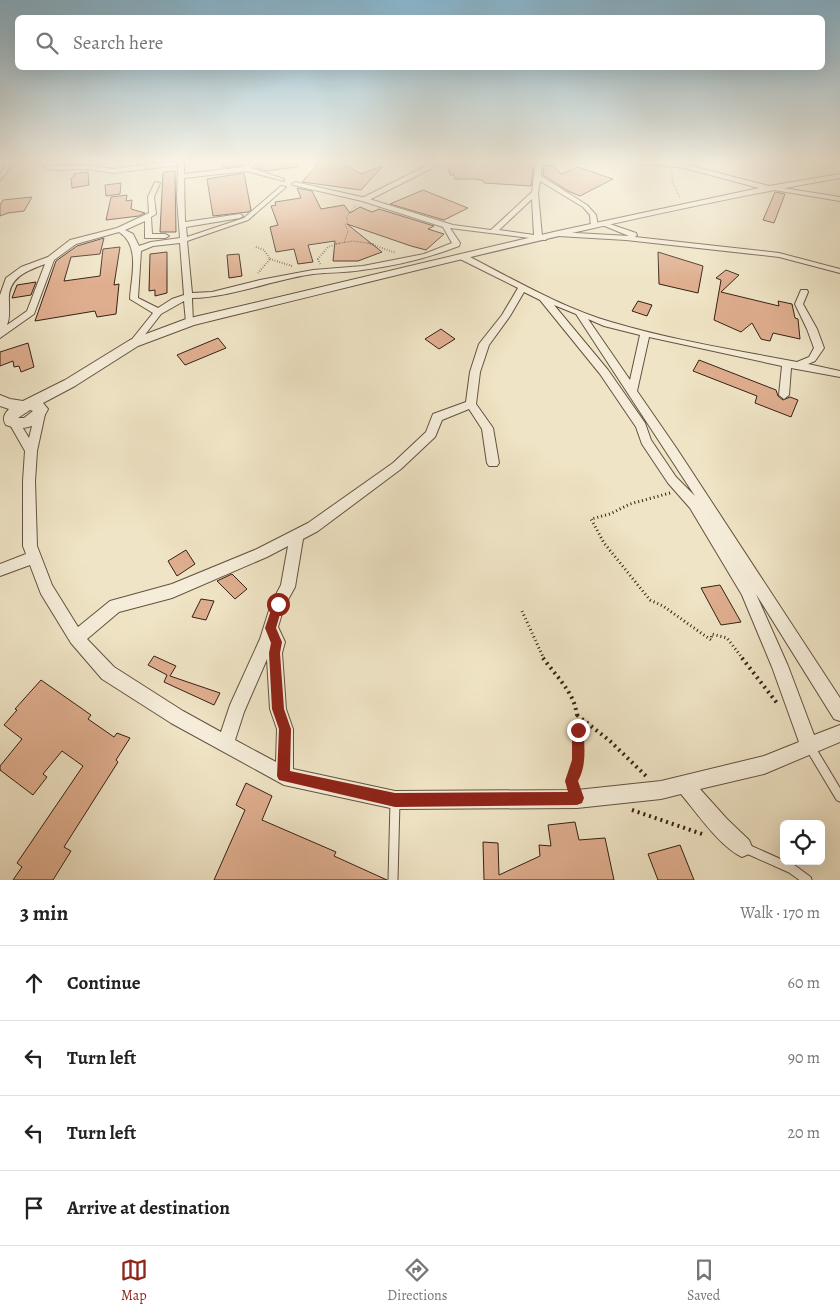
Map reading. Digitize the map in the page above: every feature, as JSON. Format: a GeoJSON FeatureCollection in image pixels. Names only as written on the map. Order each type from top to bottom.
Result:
{"type":"FeatureCollection","features":[{"type":"Feature","properties":{"kind":"street"},"geometry":{"type":"LineString","coordinates":[[1,329],[5,320],[4,296],[9,280],[24,269],[51,258],[73,242],[120,230],[148,217],[153,214],[151,201]]}},
{"type":"Feature","properties":{"kind":"street"},"geometry":{"type":"LineString","coordinates":[[182,201],[190,322]]}},
{"type":"Feature","properties":{"kind":"street"},"geometry":{"type":"LineString","coordinates":[[137,250],[151,244],[222,228],[250,216],[265,201]]}},
{"type":"Feature","properties":{"kind":"street"},"geometry":{"type":"LineString","coordinates":[[370,201],[429,221],[493,232],[540,237]]}},
{"type":"Feature","properties":{"kind":"street"},"geometry":{"type":"LineString","coordinates":[[493,232],[526,201]]}},
{"type":"Feature","properties":{"kind":"street"},"geometry":{"type":"LineString","coordinates":[[536,201],[540,237]]}},
{"type":"Feature","properties":{"kind":"street"},"geometry":{"type":"LineString","coordinates":[[577,201],[585,206],[599,225],[649,241]]}},
{"type":"Feature","properties":{"kind":"street"},"geometry":{"type":"LineString","coordinates":[[13,422],[28,422],[33,408],[134,343],[190,322],[463,258],[540,237],[708,201]]}},
{"type":"Feature","properties":{"kind":"street"},"geometry":{"type":"LineString","coordinates":[[182,225],[250,216]]}},
{"type":"Feature","properties":{"kind":"street"},"geometry":{"type":"LineString","coordinates":[[148,217],[148,236],[183,238]]}},
{"type":"Feature","properties":{"kind":"street"},"geometry":{"type":"LineString","coordinates":[[134,343],[158,312],[175,301],[188,296],[212,294],[307,273],[363,268],[426,256],[456,244],[446,228],[448,225]]}},
{"type":"Feature","properties":{"kind":"street"},"geometry":{"type":"LineString","coordinates":[[120,230],[130,236],[137,250],[134,299],[158,312]]}},
{"type":"Feature","properties":{"kind":"street"},"geometry":{"type":"LineString","coordinates":[[558,234],[649,241],[779,255],[797,258],[821,267],[840,270]]}},
{"type":"Feature","properties":{"kind":"street"},"geometry":{"type":"LineString","coordinates":[[1,329],[31,312],[51,258]]}},
{"type":"Feature","properties":{"kind":"street"},"geometry":{"type":"LineString","coordinates":[[463,258],[543,298],[607,324],[708,348],[840,374]]}},
{"type":"Feature","properties":{"kind":"street"},"geometry":{"type":"LineString","coordinates":[[493,463],[487,428],[471,404],[475,372],[484,344],[506,316],[522,288]]}},
{"type":"Feature","properties":{"kind":"street"},"geometry":{"type":"LineString","coordinates":[[799,365],[812,359],[819,348],[812,328],[799,304],[804,292]]}},
{"type":"Feature","properties":{"kind":"street"},"geometry":{"type":"LineString","coordinates":[[543,298],[604,372],[640,426],[646,441],[672,480],[694,504],[747,590],[780,666],[809,745]]}},
{"type":"Feature","properties":{"kind":"street"},"geometry":{"type":"LineString","coordinates":[[580,313],[840,713]]}},
{"type":"Feature","properties":{"kind":"street"},"geometry":{"type":"LineString","coordinates":[[632,392],[645,333]]}},
{"type":"Feature","properties":{"kind":"street"},"geometry":{"type":"LineString","coordinates":[[784,394],[786,362]]}},
{"type":"Feature","properties":{"kind":"street"},"geometry":{"type":"LineString","coordinates":[[0,400],[7,404],[33,408]]}},
{"type":"Feature","properties":{"kind":"street"},"geometry":{"type":"LineString","coordinates":[[76,638],[115,606],[172,591],[262,554],[313,527],[397,466],[431,434],[437,418],[471,404]]}},
{"type":"Feature","properties":{"kind":"street"},"geometry":{"type":"LineString","coordinates":[[0,408],[13,422],[31,451]]}},
{"type":"Feature","properties":{"kind":"street"},"geometry":{"type":"LineString","coordinates":[[33,408],[30,546],[46,589],[76,638],[108,673],[177,717],[284,776],[395,800],[577,798],[661,790],[764,765],[840,733]]}},
{"type":"Feature","properties":{"kind":"street"},"geometry":{"type":"LineString","coordinates":[[225,744],[234,722],[236,711],[271,628],[278,604],[291,578],[297,535]]}},
{"type":"Feature","properties":{"kind":"street"},"geometry":{"type":"LineString","coordinates":[[0,570],[35,557]]}},
{"type":"Feature","properties":{"kind":"street"},"geometry":{"type":"LineString","coordinates":[[271,628],[277,642],[274,653],[278,709],[285,729],[284,776]]}},
{"type":"Feature","properties":{"kind":"street"},"geometry":{"type":"LineString","coordinates":[[684,784],[720,826],[742,847]]}},
{"type":"Feature","properties":{"kind":"lane"},"geometry":{"type":"LineString","coordinates":[[809,745],[840,797]]}},
{"type":"Feature","properties":{"kind":"lane"},"geometry":{"type":"LineString","coordinates":[[393,880],[395,800]]}},
{"type":"Feature","properties":{"kind":"lane"},"geometry":{"type":"LineString","coordinates":[[742,847],[792,869],[807,880]]}},
{"type":"Feature","properties":{"kind":"path"},"geometry":{"type":"LineString","coordinates":[[344,243],[348,231],[345,225],[348,221],[346,217],[359,201]]}},
{"type":"Feature","properties":{"kind":"path"},"geometry":{"type":"LineString","coordinates":[[683,201],[689,205]]}},
{"type":"Feature","properties":{"kind":"path"},"geometry":{"type":"LineString","coordinates":[[320,272],[321,266],[318,259],[328,248],[344,243],[377,243],[406,260]]}},
{"type":"Feature","properties":{"kind":"path"},"geometry":{"type":"LineString","coordinates":[[256,247],[264,250],[270,259],[307,273]]}},
{"type":"Feature","properties":{"kind":"path"},"geometry":{"type":"LineString","coordinates":[[242,286],[261,270],[270,259]]}},
{"type":"Feature","properties":{"kind":"path"},"geometry":{"type":"LineString","coordinates":[[680,490],[630,504],[610,514],[591,519],[604,543],[650,600],[663,606],[711,640],[712,634],[727,638],[778,704]]}},
{"type":"Feature","properties":{"kind":"path"},"geometry":{"type":"LineString","coordinates":[[522,611],[543,658],[565,687],[575,706],[578,760],[576,771],[571,781],[577,798]]}},
{"type":"Feature","properties":{"kind":"path"},"geometry":{"type":"LineString","coordinates":[[576,714],[610,741],[661,790]]}},
{"type":"Feature","properties":{"kind":"path"},"geometry":{"type":"LineString","coordinates":[[625,808],[713,838]]}},
{"type":"Feature","properties":{"kind":"building"},"geometry":{"type":"Polygon","coordinates":[[[2,201],[30,201],[24,211],[0,216],[0,205],[2,201]]]}},
{"type":"Feature","properties":{"kind":"building"},"geometry":{"type":"Polygon","coordinates":[[[110,201],[132,201],[131,209],[145,213],[139,216],[106,220],[110,201]]]}},
{"type":"Feature","properties":{"kind":"building"},"geometry":{"type":"Polygon","coordinates":[[[162,201],[175,201],[176,232],[160,232],[162,201]]]}},
{"type":"Feature","properties":{"kind":"building"},"geometry":{"type":"Polygon","coordinates":[[[211,201],[249,201],[251,210],[248,212],[213,216],[211,201]]]}},
{"type":"Feature","properties":{"kind":"building"},"geometry":{"type":"Polygon","coordinates":[[[317,201],[321,209],[344,205],[350,213],[360,207],[372,212],[379,209],[434,226],[428,229],[444,234],[426,250],[347,224],[382,252],[358,261],[333,261],[335,241],[308,245],[313,262],[298,264],[294,249],[276,252],[270,227],[278,225],[271,206],[276,205],[275,202],[317,201]]]}},
{"type":"Feature","properties":{"kind":"building"},"geometry":{"type":"Polygon","coordinates":[[[397,201],[451,201],[468,208],[444,220],[390,204],[397,201]]]}},
{"type":"Feature","properties":{"kind":"building"},"geometry":{"type":"Polygon","coordinates":[[[771,201],[782,201],[774,223],[763,220],[771,201]]]}},
{"type":"Feature","properties":{"kind":"building"},"geometry":{"type":"Polygon","coordinates":[[[104,238],[100,254],[71,257],[64,281],[100,276],[103,249],[120,247],[114,285],[119,284],[116,314],[97,317],[95,311],[35,321],[56,261],[77,246],[104,238]]]}},
{"type":"Feature","properties":{"kind":"building"},"geometry":{"type":"Polygon","coordinates":[[[167,252],[167,293],[155,296],[155,290],[149,291],[150,254],[167,252]]]}},
{"type":"Feature","properties":{"kind":"building"},"geometry":{"type":"Polygon","coordinates":[[[658,252],[703,266],[698,293],[659,284],[658,252]]]}},
{"type":"Feature","properties":{"kind":"building"},"geometry":{"type":"Polygon","coordinates":[[[239,254],[242,276],[229,278],[227,255],[239,254]]]}},
{"type":"Feature","properties":{"kind":"building"},"geometry":{"type":"Polygon","coordinates":[[[726,270],[739,275],[721,292],[779,306],[778,301],[792,304],[795,318],[798,319],[800,339],[773,333],[770,341],[765,340],[761,339],[752,323],[741,332],[714,320],[721,280],[716,278],[726,270]]]}},
{"type":"Feature","properties":{"kind":"building"},"geometry":{"type":"Polygon","coordinates":[[[36,282],[31,295],[12,298],[17,285],[36,282]]]}},
{"type":"Feature","properties":{"kind":"building"},"geometry":{"type":"Polygon","coordinates":[[[638,301],[652,305],[647,316],[632,311],[638,301]]]}},
{"type":"Feature","properties":{"kind":"building"},"geometry":{"type":"Polygon","coordinates":[[[441,329],[455,339],[439,349],[425,339],[441,329]]]}},
{"type":"Feature","properties":{"kind":"building"},"geometry":{"type":"Polygon","coordinates":[[[218,338],[226,348],[185,365],[177,355],[218,338]]]}},
{"type":"Feature","properties":{"kind":"building"},"geometry":{"type":"Polygon","coordinates":[[[28,343],[34,367],[21,372],[19,366],[14,367],[13,361],[0,366],[0,352],[28,343]]]}},
{"type":"Feature","properties":{"kind":"building"},"geometry":{"type":"Polygon","coordinates":[[[699,360],[776,390],[778,396],[783,400],[790,397],[798,400],[791,417],[755,403],[757,396],[693,371],[699,360]]]}},
{"type":"Feature","properties":{"kind":"building"},"geometry":{"type":"Polygon","coordinates":[[[186,550],[195,564],[177,576],[168,561],[186,550]]]}},
{"type":"Feature","properties":{"kind":"building"},"geometry":{"type":"Polygon","coordinates":[[[232,574],[247,589],[235,599],[217,581],[232,574]]]}},
{"type":"Feature","properties":{"kind":"building"},"geometry":{"type":"Polygon","coordinates":[[[720,585],[741,622],[721,625],[701,588],[720,585]]]}},
{"type":"Feature","properties":{"kind":"building"},"geometry":{"type":"Polygon","coordinates":[[[201,599],[214,601],[206,620],[192,617],[201,599]]]}},
{"type":"Feature","properties":{"kind":"building"},"geometry":{"type":"Polygon","coordinates":[[[154,656],[176,666],[170,676],[220,693],[214,705],[164,682],[167,675],[148,665],[154,656]]]}},
{"type":"Feature","properties":{"kind":"building"},"geometry":{"type":"Polygon","coordinates":[[[41,680],[91,715],[88,719],[114,737],[117,733],[130,738],[116,760],[118,762],[64,847],[71,851],[53,880],[13,880],[22,867],[17,863],[83,766],[62,751],[43,774],[47,777],[33,795],[0,770],[0,766],[22,739],[4,725],[17,710],[15,709],[41,680]]]}},
{"type":"Feature","properties":{"kind":"building"},"geometry":{"type":"Polygon","coordinates":[[[246,783],[272,796],[262,820],[336,852],[334,856],[387,880],[214,880],[245,810],[236,805],[246,783]]]}},
{"type":"Feature","properties":{"kind":"building"},"geometry":{"type":"Polygon","coordinates":[[[575,822],[579,840],[605,838],[614,880],[484,880],[483,842],[498,843],[499,875],[540,856],[539,845],[551,846],[548,825],[575,822]]]}},
{"type":"Feature","properties":{"kind":"building"},"geometry":{"type":"Polygon","coordinates":[[[680,845],[694,880],[658,880],[648,854],[680,845]]]}},
{"type":"Feature","properties":{"kind":"route"},"geometry":{"type":"LineString","coordinates":[[278,604],[271,628],[277,642],[274,653],[275,688],[278,709],[285,729],[283,745],[284,776],[395,800],[577,798],[571,781],[576,771],[578,760],[578,730]]}}]}
